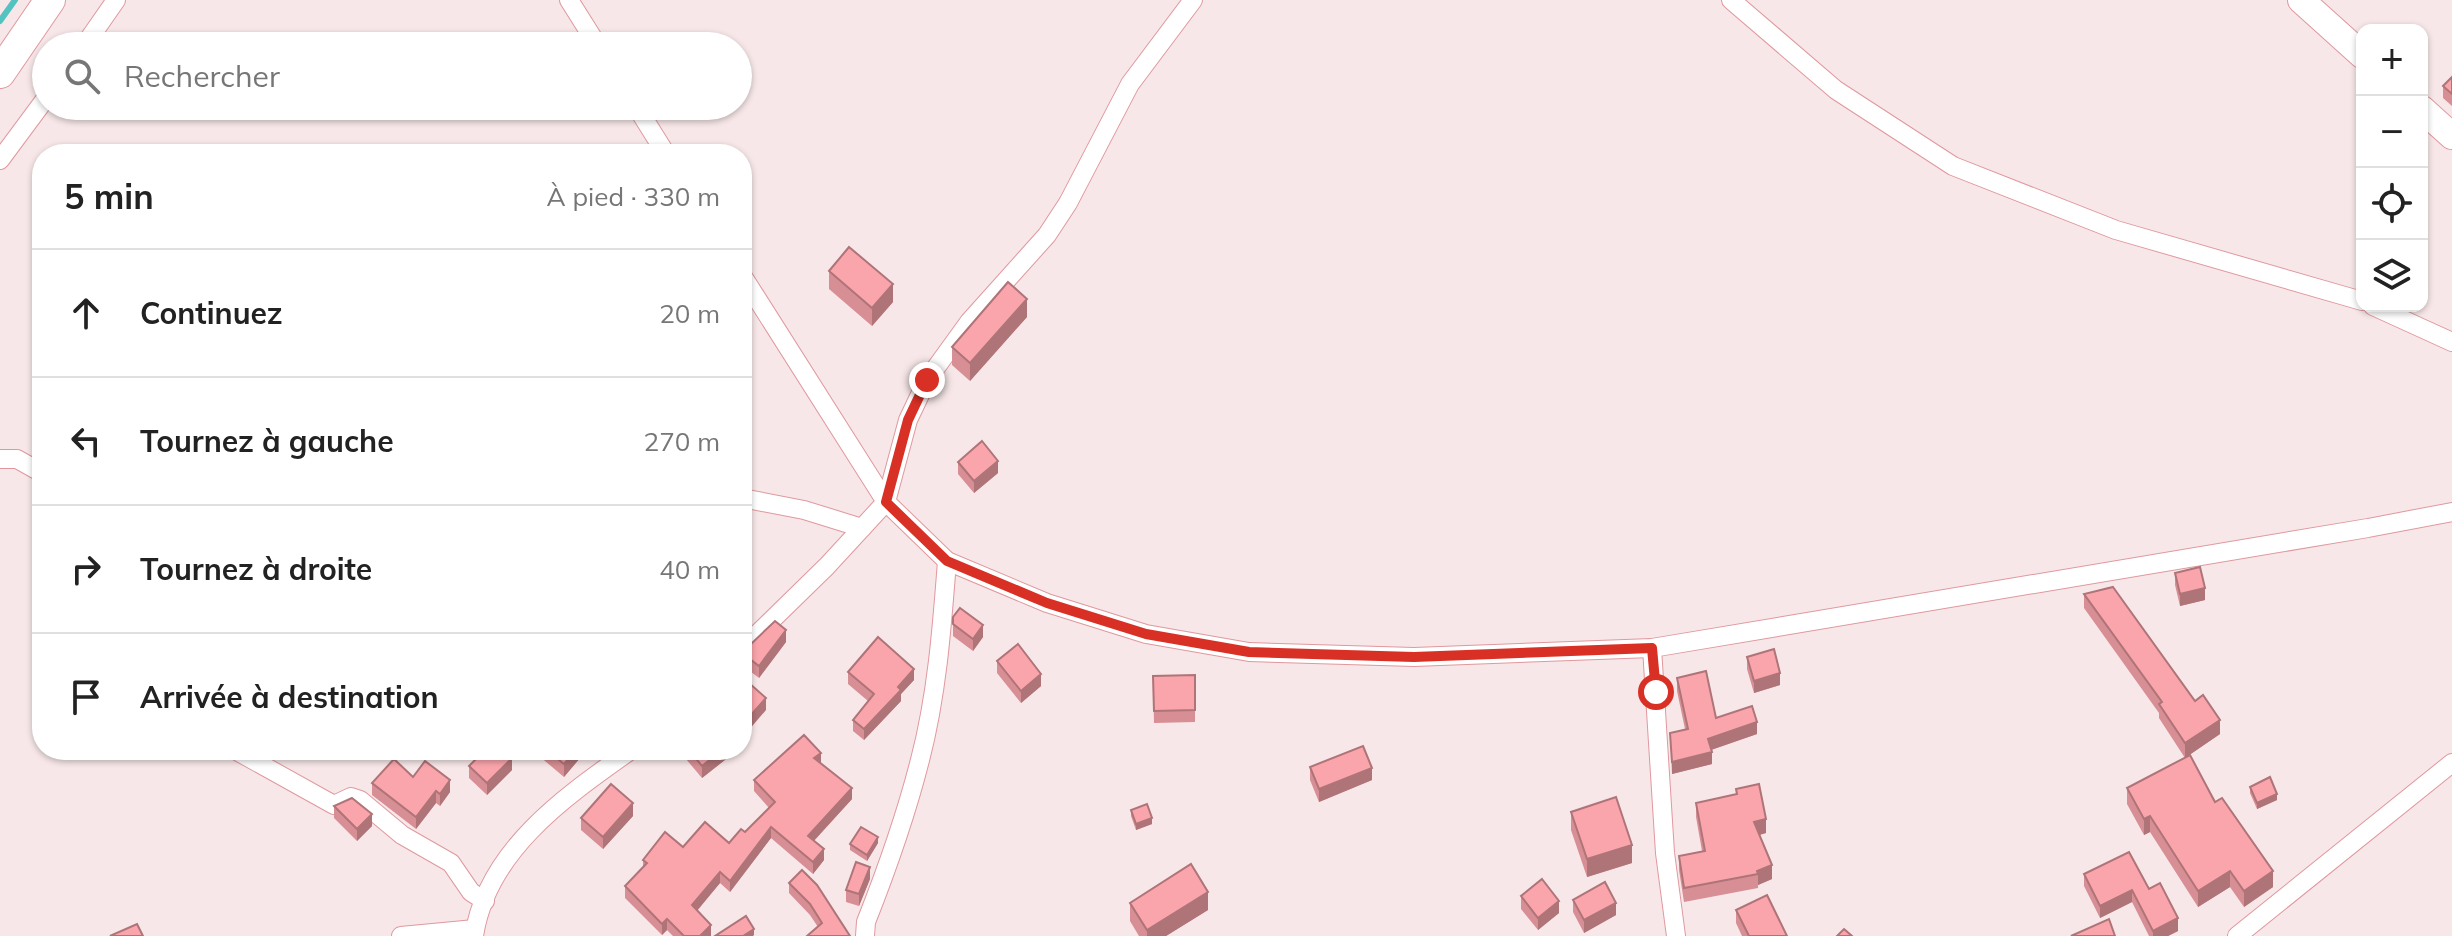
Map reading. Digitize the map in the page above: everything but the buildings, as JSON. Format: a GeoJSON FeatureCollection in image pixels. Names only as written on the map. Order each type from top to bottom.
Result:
{"type":"FeatureCollection","features":[{"type":"Feature","properties":{"kind":"main road"},"geometry":{"type":"LineString","coordinates":[[0,73],[50,0]]}},
{"type":"Feature","properties":{"kind":"street"},"geometry":{"type":"LineString","coordinates":[[94,32],[116,0]]}},
{"type":"Feature","properties":{"kind":"street"},"geometry":{"type":"LineString","coordinates":[[569,0],[589,32]]}},
{"type":"Feature","properties":{"kind":"street"},"geometry":{"type":"LineString","coordinates":[[752,639],[886,502],[908,420],[927,380],[969,322],[1047,235],[1068,203],[1130,84],[1193,0]]}},
{"type":"Feature","properties":{"kind":"street"},"geometry":{"type":"LineString","coordinates":[[1731,0],[1836,90],[1953,166],[2116,230],[2356,299]]}},
{"type":"Feature","properties":{"kind":"street"},"geometry":{"type":"LineString","coordinates":[[2301,0],[2356,50]]}},
{"type":"Feature","properties":{"kind":"street"},"geometry":{"type":"LineString","coordinates":[[2428,114],[2452,136]]}},
{"type":"Feature","properties":{"kind":"street"},"geometry":{"type":"LineString","coordinates":[[0,160],[32,117]]}},
{"type":"Feature","properties":{"kind":"street"},"geometry":{"type":"LineString","coordinates":[[645,120],[660,144]]}},
{"type":"Feature","properties":{"kind":"street"},"geometry":{"type":"LineString","coordinates":[[752,291],[886,502],[947,561],[1047,603],[1146,634],[1249,652],[1414,657],[1652,648],[2452,512]]}},
{"type":"Feature","properties":{"kind":"street"},"geometry":{"type":"LineString","coordinates":[[2386,312],[2452,342]]}},
{"type":"Feature","properties":{"kind":"street"},"geometry":{"type":"LineString","coordinates":[[0,459],[17,459],[32,467]]}},
{"type":"Feature","properties":{"kind":"street"},"geometry":{"type":"LineString","coordinates":[[752,500],[804,510],[862,528]]}},
{"type":"Feature","properties":{"kind":"street"},"geometry":{"type":"LineString","coordinates":[[865,936],[866,922],[906,812],[921,757],[940,651],[947,561]]}},
{"type":"Feature","properties":{"kind":"street"},"geometry":{"type":"LineString","coordinates":[[1652,648],[1665,853],[1676,936]]}},
{"type":"Feature","properties":{"kind":"street"},"geometry":{"type":"LineString","coordinates":[[253,760],[334,805],[351,797],[360,800],[393,828],[451,863],[471,892],[485,901]]}},
{"type":"Feature","properties":{"kind":"street"},"geometry":{"type":"LineString","coordinates":[[401,936],[475,932],[485,901],[505,862],[533,826],[578,787],[617,760]]}},
{"type":"Feature","properties":{"kind":"street"},"geometry":{"type":"LineString","coordinates":[[2237,936],[2452,763]]}},
{"type":"Feature","properties":{"kind":"waterway"},"geometry":{"type":"LineString","coordinates":[[0,21],[15,0]]}},
{"type":"Feature","properties":{"kind":"route"},"geometry":{"type":"LineString","coordinates":[[927,380],[908,420],[886,502],[947,561],[1047,603],[1146,634],[1249,652],[1414,657],[1652,648],[1656,692]]}}]}
